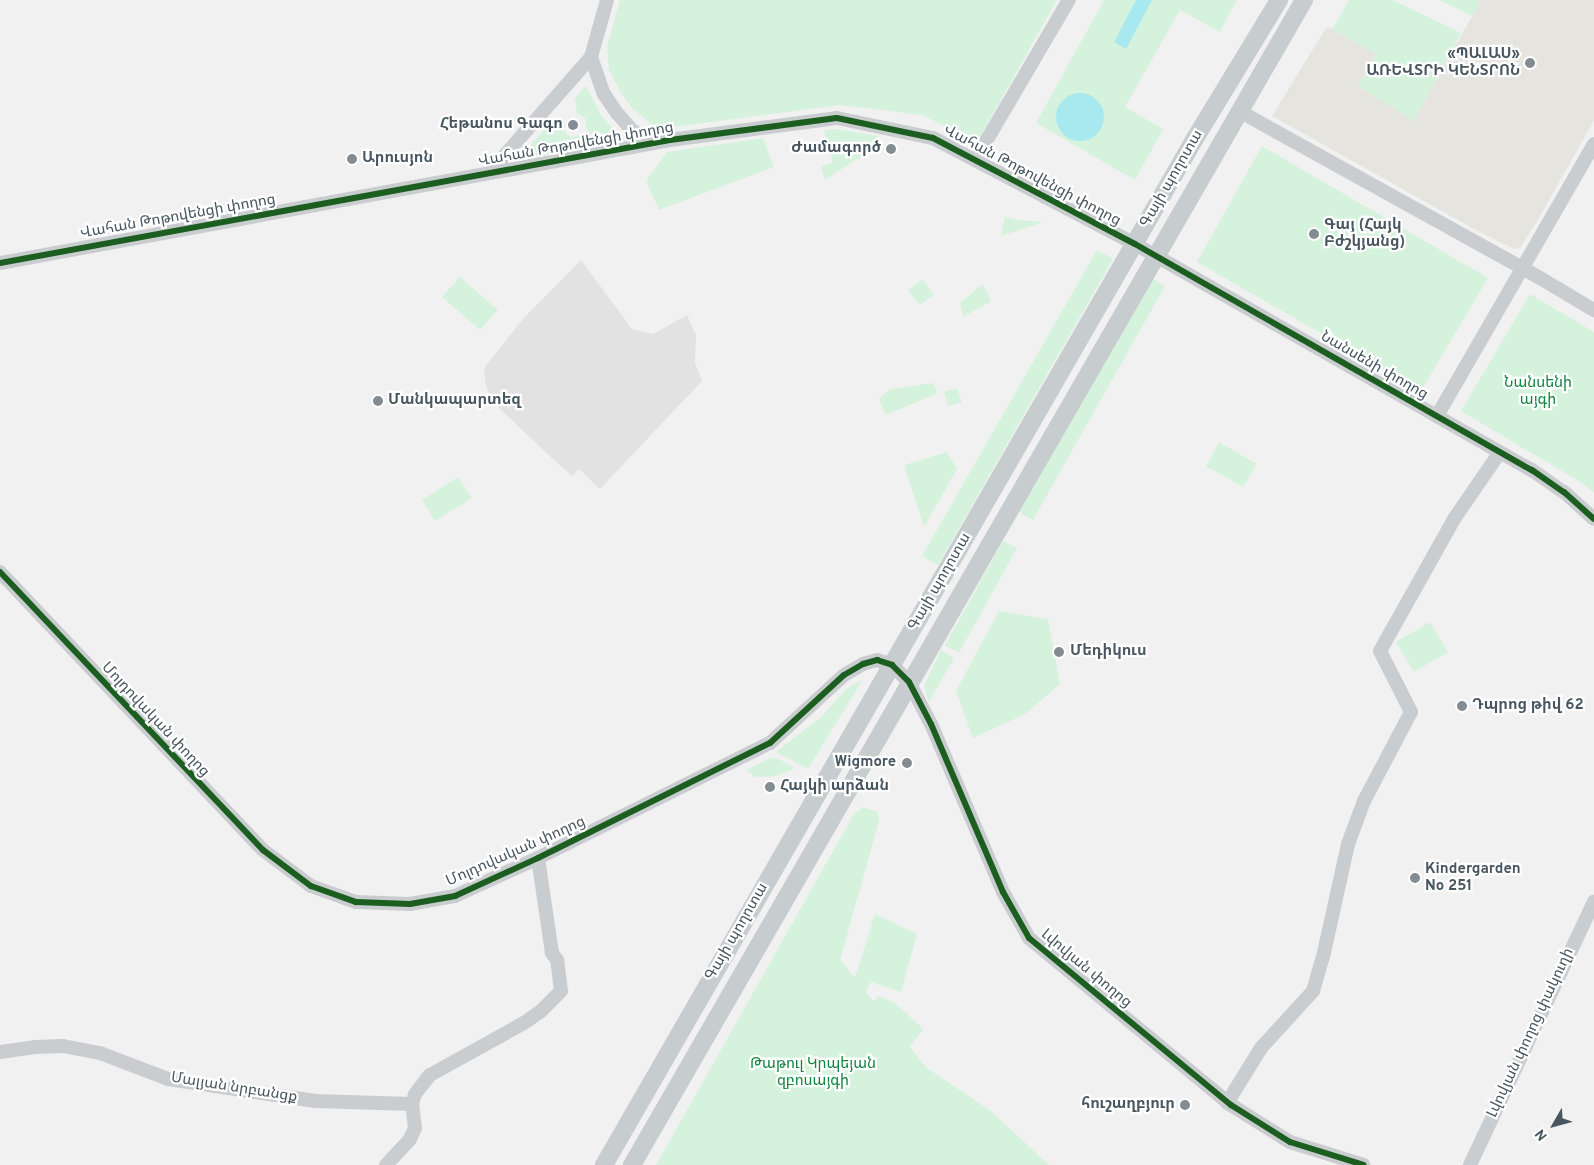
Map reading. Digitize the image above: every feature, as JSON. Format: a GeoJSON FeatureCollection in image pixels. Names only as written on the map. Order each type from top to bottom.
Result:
{"type":"FeatureCollection","features":[{"type":"Feature","properties":{"kind":"main road","name":"Գայի պողոտա"},"geometry":{"type":"LineString","coordinates":[[604,1165],[1194,140],[1279,0]]}},
{"type":"Feature","properties":{"kind":"main road","name":"Գայի պողոտա"},"geometry":{"type":"LineString","coordinates":[[632,1165],[1155,255],[1304,0]]}},
{"type":"Feature","properties":{"kind":"street"},"geometry":{"type":"LineString","coordinates":[[490,172],[591,57],[607,0]]}},
{"type":"Feature","properties":{"kind":"street"},"geometry":{"type":"LineString","coordinates":[[975,160],[1069,0]]}},
{"type":"Feature","properties":{"kind":"street"},"geometry":{"type":"LineString","coordinates":[[591,57],[604,94],[617,113],[632,130],[652,144]]}},
{"type":"Feature","properties":{"kind":"street"},"geometry":{"type":"LineString","coordinates":[[1239,111],[1594,310]]}},
{"type":"Feature","properties":{"kind":"street","name":"Վահան Թոթովենցի փողոց"},"geometry":{"type":"LineString","coordinates":[[0,263],[490,172],[652,144],[836,118],[933,138],[1134,244]]}},
{"type":"Feature","properties":{"kind":"street"},"geometry":{"type":"LineString","coordinates":[[1437,416],[1594,144]]}},
{"type":"Feature","properties":{"kind":"street","name":"Նանսենի փողոց"},"geometry":{"type":"LineString","coordinates":[[1134,244],[1500,452],[1564,492],[1594,519]]}},
{"type":"Feature","properties":{"kind":"street"},"geometry":{"type":"LineString","coordinates":[[1227,1102],[1260,1048],[1313,991],[1323,958],[1348,844],[1364,800],[1411,712],[1380,650],[1454,519],[1500,452]]}},
{"type":"Feature","properties":{"kind":"street","name":"Մոլդովական փողոց"},"geometry":{"type":"LineString","coordinates":[[0,572],[240,829],[262,850],[311,886],[356,902],[410,904],[455,896],[538,858],[770,744],[844,675],[863,664],[877,660],[892,665]]}},
{"type":"Feature","properties":{"kind":"street"},"geometry":{"type":"LineString","coordinates":[[892,665],[909,682]]}},
{"type":"Feature","properties":{"kind":"street","name":"Լվովյան փողոց"},"geometry":{"type":"LineString","coordinates":[[909,682],[931,724],[1003,892],[1029,938],[1227,1102],[1290,1142],[1364,1165]]}},
{"type":"Feature","properties":{"kind":"street"},"geometry":{"type":"LineString","coordinates":[[386,1165],[410,1139],[415,1128],[412,1104],[421,1084],[430,1075],[524,1023],[540,1012],[561,991],[557,960],[552,953],[538,858]]}},
{"type":"Feature","properties":{"kind":"street","name":"Լվովյան փողոց փակուղի"},"geometry":{"type":"LineString","coordinates":[[1470,1165],[1594,902]]}},
{"type":"Feature","properties":{"kind":"street","name":"Մալյան նրբանցք"},"geometry":{"type":"LineString","coordinates":[[0,1052],[35,1047],[63,1046],[100,1053],[178,1080],[315,1101],[412,1104]]}},
{"type":"Feature","properties":{"kind":"shaded area"},"geometry":{"type":"Polygon","coordinates":[[[1481,0],[1594,0],[1594,120],[1543,211],[1520,248],[1514,249],[1474,229],[1272,116],[1326,28],[1332,29],[1377,54],[1414,120],[1481,0]]]}},
{"type":"Feature","properties":{"kind":"shaded area"},"geometry":{"type":"Polygon","coordinates":[[[581,260],[632,329],[653,334],[687,315],[696,335],[695,363],[702,381],[600,489],[579,469],[572,476],[553,459],[500,409],[490,397],[485,381],[484,368],[522,320],[581,260]]]}},
{"type":"Feature","properties":{"kind":"green space"},"geometry":{"type":"Polygon","coordinates":[[[620,0],[1057,0],[977,142],[922,115],[840,105],[666,128],[655,127],[632,108],[621,93],[609,70],[607,46],[620,0]]]}},
{"type":"Feature","properties":{"kind":"green space"},"geometry":{"type":"Polygon","coordinates":[[[1104,0],[1237,0],[1220,32],[1180,10],[1125,107],[1163,129],[1135,180],[1036,123],[1104,0]]]}},
{"type":"Feature","properties":{"kind":"green space"},"geometry":{"type":"Polygon","coordinates":[[[1349,0],[1393,0],[1461,33],[1414,121],[1358,86],[1376,54],[1332,29],[1349,0]]]}},
{"type":"Feature","properties":{"kind":"green space"},"geometry":{"type":"Polygon","coordinates":[[[1439,0],[1481,0],[1472,16],[1439,0]]]}},
{"type":"Feature","properties":{"kind":"green space"},"geometry":{"type":"Polygon","coordinates":[[[586,86],[601,115],[623,140],[602,144],[586,129],[586,119],[577,113],[575,98],[586,86]]]}},
{"type":"Feature","properties":{"kind":"green space"},"geometry":{"type":"Polygon","coordinates":[[[563,129],[568,136],[573,137],[582,134],[595,146],[518,159],[544,130],[563,129]]]}},
{"type":"Feature","properties":{"kind":"green space"},"geometry":{"type":"Polygon","coordinates":[[[837,129],[878,136],[877,146],[825,180],[821,166],[833,163],[824,130],[837,129]]]}},
{"type":"Feature","properties":{"kind":"green space"},"geometry":{"type":"Polygon","coordinates":[[[763,138],[774,167],[659,210],[646,181],[667,152],[763,138]]]}},
{"type":"Feature","properties":{"kind":"green space"},"geometry":{"type":"Polygon","coordinates":[[[1262,146],[1488,278],[1421,391],[1197,262],[1262,146]]]}},
{"type":"Feature","properties":{"kind":"green space"},"geometry":{"type":"Polygon","coordinates":[[[1005,217],[1019,220],[1043,222],[1001,236],[1005,217]]]}},
{"type":"Feature","properties":{"kind":"green space"},"geometry":{"type":"Polygon","coordinates":[[[1097,250],[1113,259],[938,565],[922,556],[1097,250]]]}},
{"type":"Feature","properties":{"kind":"green space"},"geometry":{"type":"Polygon","coordinates":[[[460,277],[498,310],[480,330],[442,297],[460,277]]]}},
{"type":"Feature","properties":{"kind":"green space"},"geometry":{"type":"Polygon","coordinates":[[[1152,278],[1165,286],[1033,520],[1019,512],[1152,278]]]}},
{"type":"Feature","properties":{"kind":"green space"},"geometry":{"type":"Polygon","coordinates":[[[923,279],[934,295],[919,305],[908,290],[923,279]]]}},
{"type":"Feature","properties":{"kind":"green space"},"geometry":{"type":"Polygon","coordinates":[[[983,284],[991,301],[963,317],[960,303],[983,284]]]}},
{"type":"Feature","properties":{"kind":"green space","name":"Նանսենի այգի"},"geometry":{"type":"Polygon","coordinates":[[[1530,294],[1594,332],[1594,493],[1582,483],[1461,411],[1530,294]]]}},
{"type":"Feature","properties":{"kind":"green space"},"geometry":{"type":"Polygon","coordinates":[[[933,383],[938,393],[886,415],[879,399],[890,389],[933,383]]]}},
{"type":"Feature","properties":{"kind":"green space"},"geometry":{"type":"Polygon","coordinates":[[[957,388],[962,402],[948,406],[944,392],[957,388]]]}},
{"type":"Feature","properties":{"kind":"green space"},"geometry":{"type":"Polygon","coordinates":[[[1219,442],[1257,464],[1243,487],[1206,466],[1219,442]]]}},
{"type":"Feature","properties":{"kind":"green space"},"geometry":{"type":"Polygon","coordinates":[[[947,452],[957,469],[924,527],[904,465],[947,452]]]}},
{"type":"Feature","properties":{"kind":"green space"},"geometry":{"type":"Polygon","coordinates":[[[458,477],[472,498],[435,521],[422,500],[458,477]]]}},
{"type":"Feature","properties":{"kind":"green space"},"geometry":{"type":"Polygon","coordinates":[[[1003,541],[1017,548],[959,653],[945,645],[1003,541]]]}},
{"type":"Feature","properties":{"kind":"green space"},"geometry":{"type":"Polygon","coordinates":[[[999,611],[1048,619],[1060,684],[1025,714],[973,738],[956,691],[999,611]]]}},
{"type":"Feature","properties":{"kind":"green space"},"geometry":{"type":"Polygon","coordinates":[[[1430,622],[1448,652],[1414,672],[1396,642],[1430,622]]]}},
{"type":"Feature","properties":{"kind":"green space"},"geometry":{"type":"Polygon","coordinates":[[[941,650],[954,658],[929,702],[924,686],[941,650]]]}},
{"type":"Feature","properties":{"kind":"green space"},"geometry":{"type":"Polygon","coordinates":[[[862,681],[808,769],[776,752],[821,717],[846,689],[862,681]]]}},
{"type":"Feature","properties":{"kind":"green space"},"geometry":{"type":"Polygon","coordinates":[[[770,758],[777,758],[795,768],[777,776],[756,777],[746,770],[770,758]]]}},
{"type":"Feature","properties":{"kind":"green space","name":"Թաթուլ Կրպեյան զբոսայգի"},"geometry":{"type":"Polygon","coordinates":[[[863,807],[878,812],[879,821],[840,960],[855,978],[875,914],[917,934],[901,992],[871,982],[866,992],[874,1002],[878,996],[894,1002],[923,1029],[910,1047],[927,1068],[992,1112],[1049,1165],[656,1165],[854,814],[863,807]]]}},
{"type":"Feature","properties":{"kind":"water"},"geometry":{"type":"Polygon","coordinates":[[[1136,0],[1152,0],[1126,49],[1114,42],[1136,0]]]}},
{"type":"Feature","properties":{"kind":"water"},"geometry":{"type":"Polygon","coordinates":[[[1075,93],[1085,93],[1097,100],[1104,112],[1104,122],[1097,134],[1085,141],[1075,141],[1067,137],[1060,130],[1056,122],[1056,112],[1060,104],[1067,97],[1075,93]]]}},
{"type":"Feature","properties":{"kind":"cycle path"},"geometry":{"type":"LineString","coordinates":[[0,263],[670,140],[837,118],[933,138],[1135,244],[1532,470],[1564,492],[1594,519]]}},
{"type":"Feature","properties":{"kind":"cycle path"},"geometry":{"type":"LineString","coordinates":[[0,572],[263,850],[311,886],[356,902],[410,904],[455,896],[538,858],[770,743],[844,675],[863,664],[877,660],[892,665],[909,682],[931,724],[1003,892],[1029,938],[1231,1105],[1290,1142],[1364,1165]]}},
{"type":"Feature","properties":{"kind":"place","name":"«ՊԱԼԱՍ» ԱՌԵՎՏՐԻ ԿԵՆՏՐՈՆ"},"geometry":{"type":"Point","coordinates":[1530,63]}},
{"type":"Feature","properties":{"kind":"place","name":"Հեթանոս Գագո"},"geometry":{"type":"Point","coordinates":[573,125]}},
{"type":"Feature","properties":{"kind":"place","name":"Ժամագործ"},"geometry":{"type":"Point","coordinates":[891,149]}},
{"type":"Feature","properties":{"kind":"place","name":"Արուսյոն"},"geometry":{"type":"Point","coordinates":[352,159]}},
{"type":"Feature","properties":{"kind":"place","name":"Գայ (Հայկ Բժշկյանց)"},"geometry":{"type":"Point","coordinates":[1314,234]}},
{"type":"Feature","properties":{"kind":"place","name":"Մանկապարտեզ"},"geometry":{"type":"Point","coordinates":[378,401]}},
{"type":"Feature","properties":{"kind":"place","name":"Մեդիկուս"},"geometry":{"type":"Point","coordinates":[1059,652]}},
{"type":"Feature","properties":{"kind":"place","name":"Դպրոց թիվ 62"},"geometry":{"type":"Point","coordinates":[1462,706]}},
{"type":"Feature","properties":{"kind":"place","name":"Wigmore"},"geometry":{"type":"Point","coordinates":[907,763]}},
{"type":"Feature","properties":{"kind":"place","name":"Հայկի արձան"},"geometry":{"type":"Point","coordinates":[770,787]}},
{"type":"Feature","properties":{"kind":"place","name":"Kindergarden No 251"},"geometry":{"type":"Point","coordinates":[1415,878]}},
{"type":"Feature","properties":{"kind":"place","name":"հուշաղբյուր"},"geometry":{"type":"Point","coordinates":[1185,1105]}}]}
